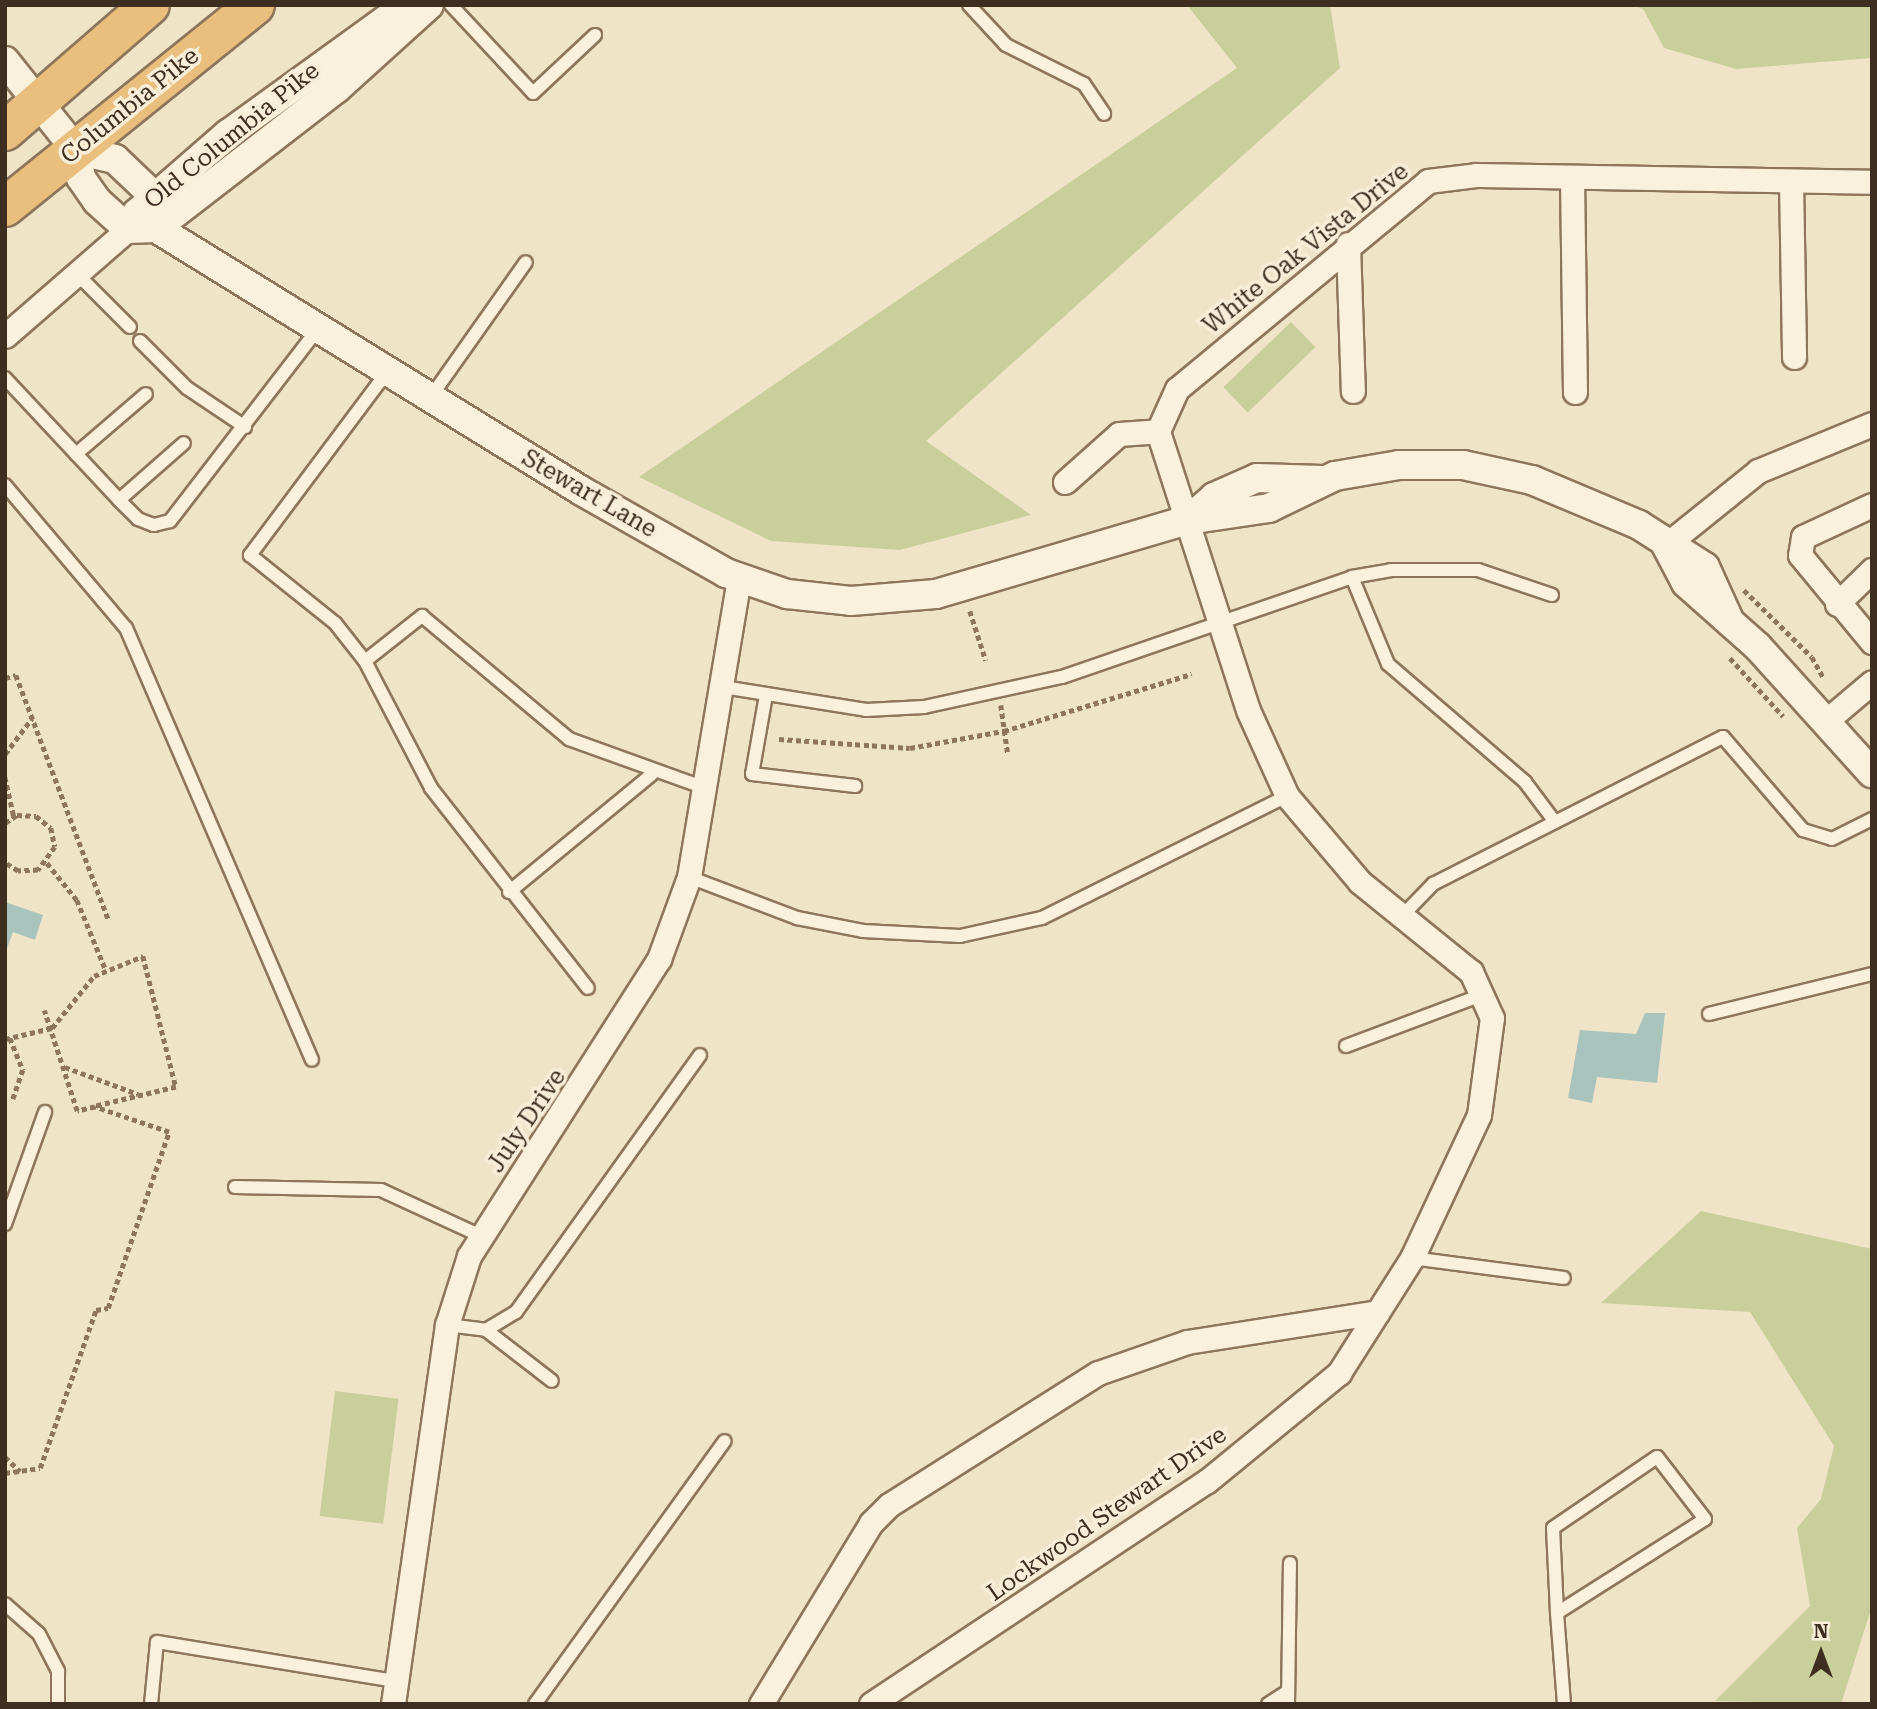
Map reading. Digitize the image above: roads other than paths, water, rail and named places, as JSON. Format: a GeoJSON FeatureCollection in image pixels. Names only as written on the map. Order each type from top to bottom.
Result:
{"type":"FeatureCollection","features":[{"type":"Feature","properties":{"kind":"highway"},"geometry":{"type":"LineString","coordinates":[[5,131],[150,5]]}},
{"type":"Feature","properties":{"kind":"highway","name":"Columbia Pike"},"geometry":{"type":"LineString","coordinates":[[5,207],[255,5]]}},
{"type":"Feature","properties":{"kind":"street","name":"Old Columbia Pike"},"geometry":{"type":"LineString","coordinates":[[5,335],[79,276],[128,229],[155,197],[307,73],[406,5]]}},
{"type":"Feature","properties":{"kind":"street","name":"Old Columbia Pike"},"geometry":{"type":"LineString","coordinates":[[156,228],[336,89],[429,5]]}},
{"type":"Feature","properties":{"kind":"street"},"geometry":{"type":"LineString","coordinates":[[5,61],[37,105],[76,150],[81,178],[128,229],[156,228]]}},
{"type":"Feature","properties":{"kind":"street"},"geometry":{"type":"LineString","coordinates":[[76,150],[115,159],[155,197]]}},
{"type":"Feature","properties":{"kind":"street"},"geometry":{"type":"LineString","coordinates":[[1572,177],[1574,392]]}},
{"type":"Feature","properties":{"kind":"street","name":"White Oak Vista Drive"},"geometry":{"type":"LineString","coordinates":[[1158,431],[1177,389],[1427,181],[1572,177],[1872,182]]}},
{"type":"Feature","properties":{"kind":"street"},"geometry":{"type":"LineString","coordinates":[[1791,181],[1794,357]]}},
{"type":"Feature","properties":{"kind":"street","name":"Stewart Lane"},"geometry":{"type":"LineString","coordinates":[[156,228],[430,398],[739,578],[787,594],[851,601],[936,594],[1188,520],[1214,497],[1257,478],[1325,481],[1399,465],[1463,465],[1532,480],[1639,525],[1666,545],[1705,567],[1730,622],[1826,721],[1872,773]]}},
{"type":"Feature","properties":{"kind":"street"},"geometry":{"type":"LineString","coordinates":[[1348,244],[1353,391]]}},
{"type":"Feature","properties":{"kind":"street"},"geometry":{"type":"LineString","coordinates":[[1666,545],[1758,471],[1872,424]]}},
{"type":"Feature","properties":{"kind":"street"},"geometry":{"type":"LineString","coordinates":[[1065,482],[1119,434],[1158,431],[1188,520]]}},
{"type":"Feature","properties":{"kind":"street"},"geometry":{"type":"LineString","coordinates":[[1872,505],[1802,537],[1800,555],[1837,604],[1872,642]]}},
{"type":"Feature","properties":{"kind":"street","name":"Lockwood Stewart Drive"},"geometry":{"type":"LineString","coordinates":[[871,1704],[1207,1481],[1339,1373],[1412,1258],[1479,1115],[1492,1018],[1471,972],[1360,882],[1287,796],[1248,710],[1188,520]]}},
{"type":"Feature","properties":{"kind":"street"},"geometry":{"type":"LineString","coordinates":[[1837,604],[1872,570]]}},
{"type":"Feature","properties":{"kind":"street","name":"July Drive"},"geometry":{"type":"LineString","coordinates":[[393,1704],[447,1325],[481,1236],[659,959],[688,877],[723,687],[739,578]]}},
{"type":"Feature","properties":{"kind":"street"},"geometry":{"type":"LineString","coordinates":[[1826,721],[1872,682]]}},
{"type":"Feature","properties":{"kind":"street"},"geometry":{"type":"LineString","coordinates":[[761,1704],[871,1523],[912,1490],[1098,1373],[1136,1358],[1187,1342],[1378,1312]]}},
{"type":"Feature","properties":{"kind":"lane"},"geometry":{"type":"LineString","coordinates":[[451,5],[533,93],[595,35]]}},
{"type":"Feature","properties":{"kind":"lane"},"geometry":{"type":"LineString","coordinates":[[969,5],[1006,45],[1084,84],[1104,114]]}},
{"type":"Feature","properties":{"kind":"lane"},"geometry":{"type":"LineString","coordinates":[[430,398],[526,262]]}},
{"type":"Feature","properties":{"kind":"lane"},"geometry":{"type":"LineString","coordinates":[[79,276],[130,327]]}},
{"type":"Feature","properties":{"kind":"lane"},"geometry":{"type":"LineString","coordinates":[[5,378],[119,500],[146,522],[170,521],[318,329]]}},
{"type":"Feature","properties":{"kind":"lane"},"geometry":{"type":"LineString","coordinates":[[140,341],[187,388],[245,427]]}},
{"type":"Feature","properties":{"kind":"lane"},"geometry":{"type":"LineString","coordinates":[[387,372],[250,555],[335,623],[365,661],[431,788],[509,892],[588,988]]}},
{"type":"Feature","properties":{"kind":"lane"},"geometry":{"type":"LineString","coordinates":[[76,454],[146,394]]}},
{"type":"Feature","properties":{"kind":"lane"},"geometry":{"type":"LineString","coordinates":[[119,500],[184,443]]}},
{"type":"Feature","properties":{"kind":"lane"},"geometry":{"type":"LineString","coordinates":[[5,485],[126,628],[312,1060]]}},
{"type":"Feature","properties":{"kind":"lane"},"geometry":{"type":"LineString","coordinates":[[723,687],[866,710],[924,707],[1062,677],[1352,577],[1438,567],[1478,570],[1552,595]]}},
{"type":"Feature","properties":{"kind":"lane"},"geometry":{"type":"LineString","coordinates":[[1352,577],[1388,664],[1525,782],[1555,822]]}},
{"type":"Feature","properties":{"kind":"lane"},"geometry":{"type":"LineString","coordinates":[[365,661],[422,616],[569,739],[652,774],[705,788]]}},
{"type":"Feature","properties":{"kind":"lane"},"geometry":{"type":"LineString","coordinates":[[766,695],[752,774],[855,786]]}},
{"type":"Feature","properties":{"kind":"lane"},"geometry":{"type":"LineString","coordinates":[[1402,916],[1433,884],[1723,737],[1804,830],[1832,839],[1872,819]]}},
{"type":"Feature","properties":{"kind":"lane"},"geometry":{"type":"LineString","coordinates":[[509,892],[652,774]]}},
{"type":"Feature","properties":{"kind":"lane"},"geometry":{"type":"LineString","coordinates":[[688,877],[797,918],[863,931],[960,936],[1042,918],[1287,796]]}},
{"type":"Feature","properties":{"kind":"lane"},"geometry":{"type":"LineString","coordinates":[[1709,1014],[1872,974]]}},
{"type":"Feature","properties":{"kind":"lane"},"geometry":{"type":"LineString","coordinates":[[1346,1046],[1482,995]]}},
{"type":"Feature","properties":{"kind":"lane"},"geometry":{"type":"LineString","coordinates":[[486,1329],[516,1311],[701,1055]]}},
{"type":"Feature","properties":{"kind":"lane"},"geometry":{"type":"LineString","coordinates":[[5,1224],[45,1112]]}},
{"type":"Feature","properties":{"kind":"lane"},"geometry":{"type":"LineString","coordinates":[[235,1187],[380,1190],[481,1236]]}},
{"type":"Feature","properties":{"kind":"lane"},"geometry":{"type":"LineString","coordinates":[[1412,1258],[1564,1278]]}},
{"type":"Feature","properties":{"kind":"lane"},"geometry":{"type":"LineString","coordinates":[[447,1325],[486,1329],[552,1381]]}},
{"type":"Feature","properties":{"kind":"lane"},"geometry":{"type":"LineString","coordinates":[[535,1704],[725,1441]]}},
{"type":"Feature","properties":{"kind":"lane"},"geometry":{"type":"LineString","coordinates":[[1557,1613],[1705,1519],[1657,1457],[1553,1528],[1557,1613],[1564,1704]]}},
{"type":"Feature","properties":{"kind":"lane"},"geometry":{"type":"LineString","coordinates":[[1269,1704],[1288,1698],[1290,1563]]}},
{"type":"Feature","properties":{"kind":"lane"},"geometry":{"type":"LineString","coordinates":[[5,1604],[39,1634],[58,1671],[58,1704]]}},
{"type":"Feature","properties":{"kind":"lane"},"geometry":{"type":"LineString","coordinates":[[150,1704],[157,1642],[396,1681]]}},
{"type":"Feature","properties":{"kind":"water"},"geometry":{"type":"Polygon","coordinates":[[[5,902],[43,915],[35,940],[13,932],[5,954],[5,902]]]}},
{"type":"Feature","properties":{"kind":"water"},"geometry":{"type":"Polygon","coordinates":[[[1645,1013],[1665,1013],[1657,1083],[1597,1077],[1592,1103],[1568,1098],[1580,1030],[1636,1034],[1645,1013]]]}}]}
